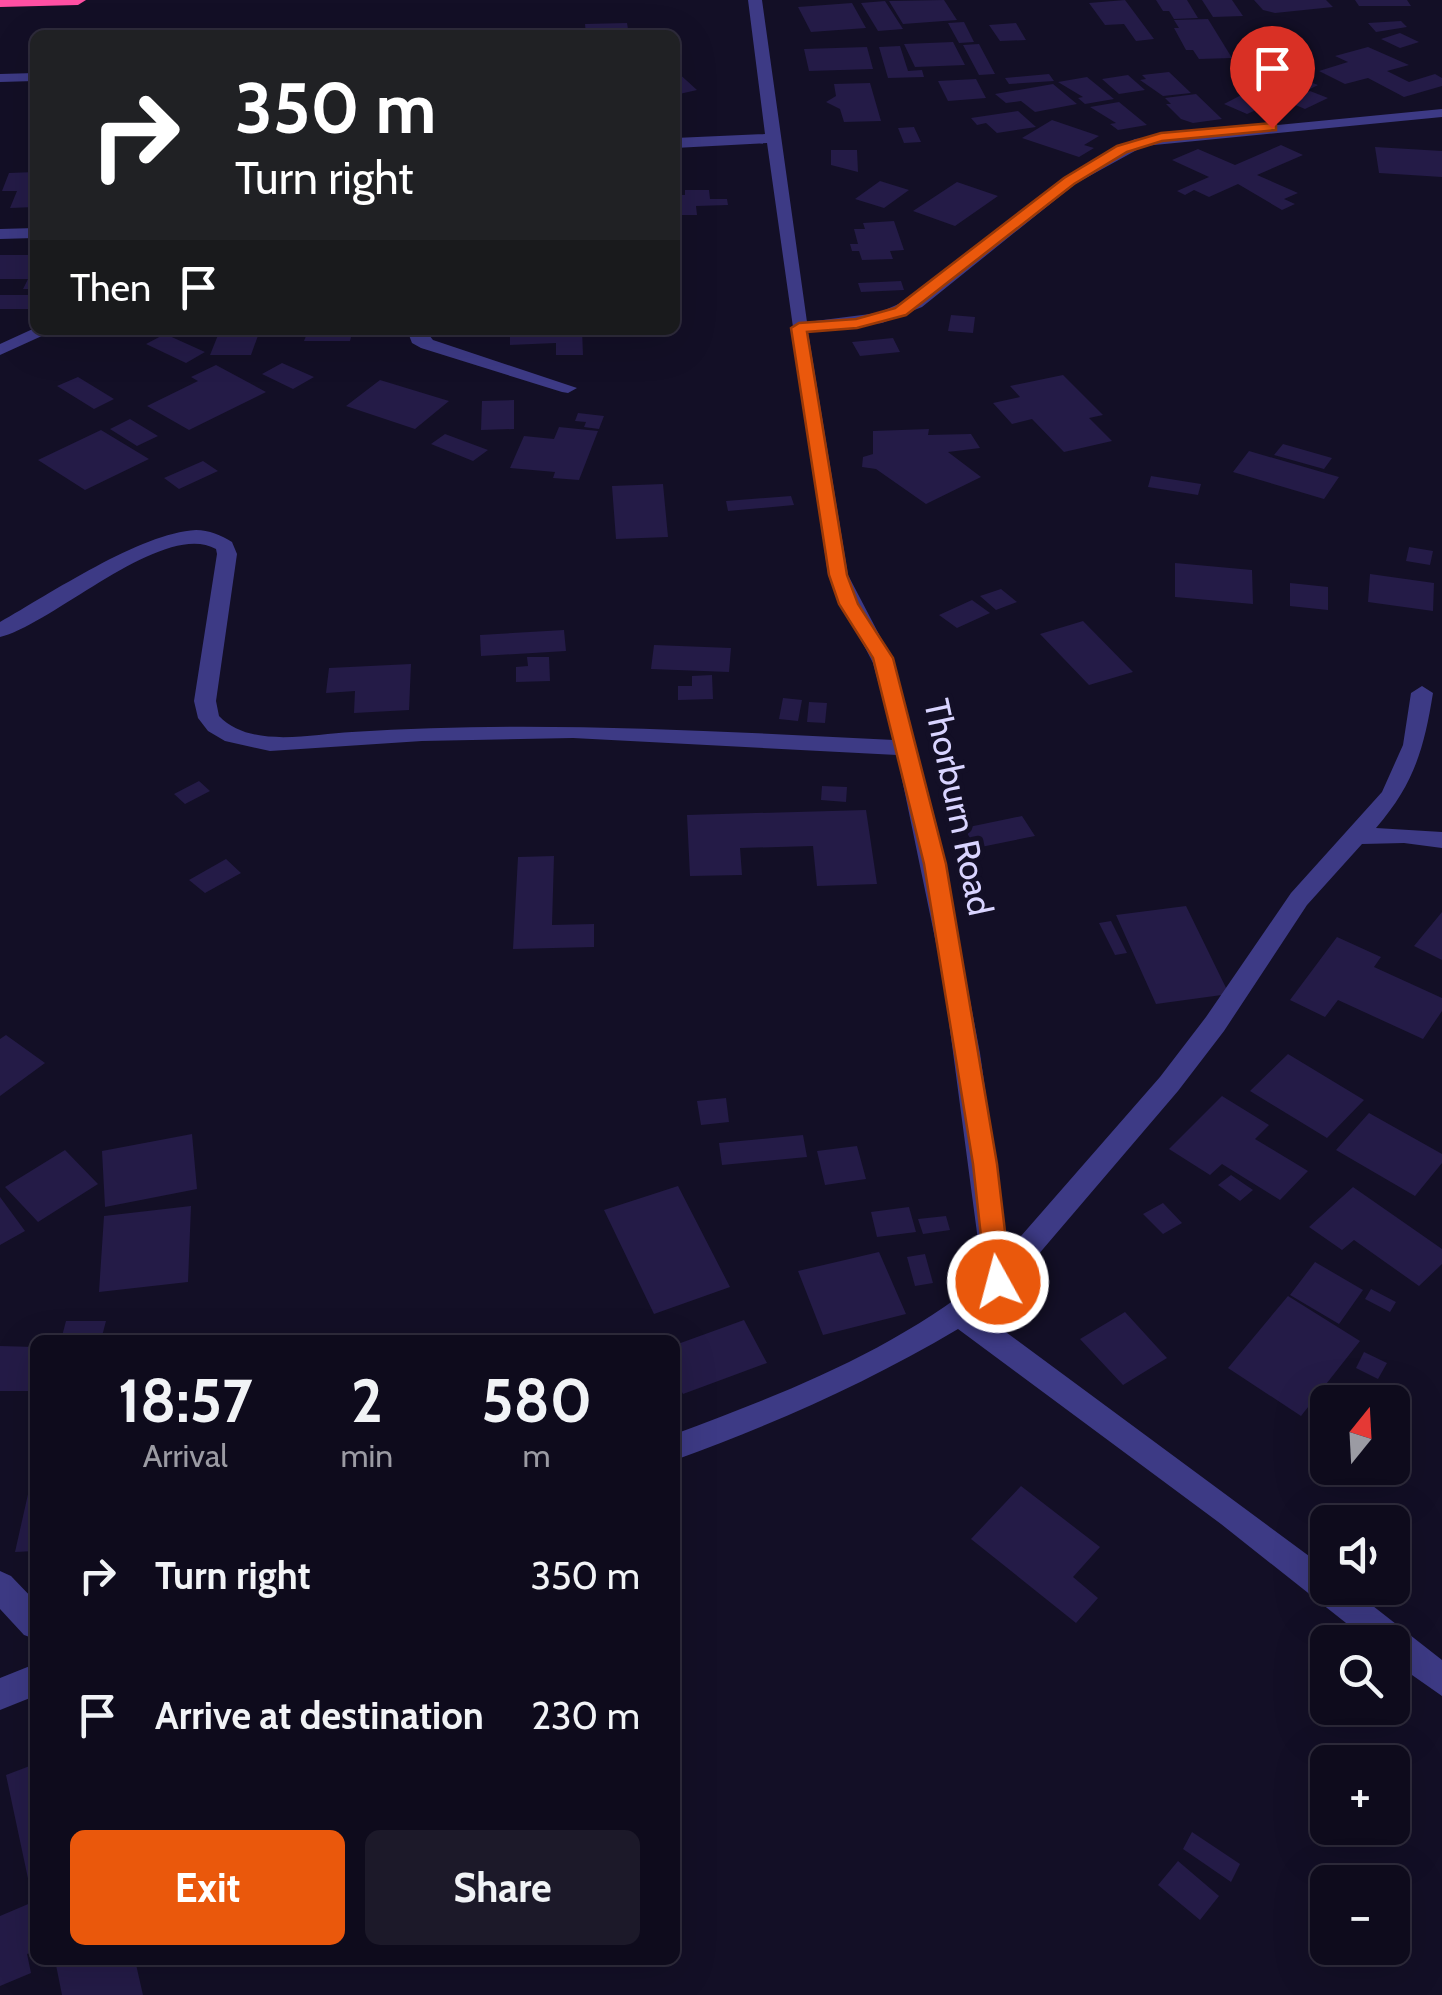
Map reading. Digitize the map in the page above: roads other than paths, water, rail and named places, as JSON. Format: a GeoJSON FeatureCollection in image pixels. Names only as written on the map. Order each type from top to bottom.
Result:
{"type":"FeatureCollection","features":[{"type":"Feature","properties":{"kind":"highway"},"geometry":{"type":"LineString","coordinates":[[0,2],[78,0]]}},
{"type":"Feature","properties":{"kind":"street","name":"Thorburn Road"},"geometry":{"type":"LineString","coordinates":[[755,0],[799,328],[838,575],[849,604],[883,658],[935,864],[985,1164],[998,1282]]}},
{"type":"Feature","properties":{"kind":"street"},"geometry":{"type":"LineString","coordinates":[[0,78],[30,77]]}},
{"type":"Feature","properties":{"kind":"street"},"geometry":{"type":"LineString","coordinates":[[799,328],[857,323],[900,312],[1069,181],[1140,142],[1442,113]]}},
{"type":"Feature","properties":{"kind":"street"},"geometry":{"type":"LineString","coordinates":[[680,143],[774,138]]}},
{"type":"Feature","properties":{"kind":"street"},"geometry":{"type":"LineString","coordinates":[[0,234],[30,233]]}},
{"type":"Feature","properties":{"kind":"street"},"geometry":{"type":"LineString","coordinates":[[0,350],[34,335]]}},
{"type":"Feature","properties":{"kind":"street"},"geometry":{"type":"LineString","coordinates":[[417,335],[427,344],[568,388]]}},
{"type":"Feature","properties":{"kind":"street"},"geometry":{"type":"LineString","coordinates":[[0,630],[164,542],[195,535],[214,539],[226,546],[228,554],[204,701],[209,718],[233,736],[270,744],[422,734],[573,731],[907,748]]}},
{"type":"Feature","properties":{"kind":"street"},"geometry":{"type":"LineString","coordinates":[[680,1444],[826,1388],[959,1314],[998,1282],[1168,1084],[1215,1024],[1299,899],[1392,795],[1406,765],[1422,692]]}},
{"type":"Feature","properties":{"kind":"street"},"geometry":{"type":"LineString","coordinates":[[1359,836],[1404,835],[1442,840]]}},
{"type":"Feature","properties":{"kind":"street"},"geometry":{"type":"LineString","coordinates":[[959,1314],[1232,1514],[1442,1680]]}},
{"type":"Feature","properties":{"kind":"street"},"geometry":{"type":"LineString","coordinates":[[0,1586],[30,1619]]}},
{"type":"Feature","properties":{"kind":"street"},"geometry":{"type":"LineString","coordinates":[[0,1694],[30,1682]]}}]}
